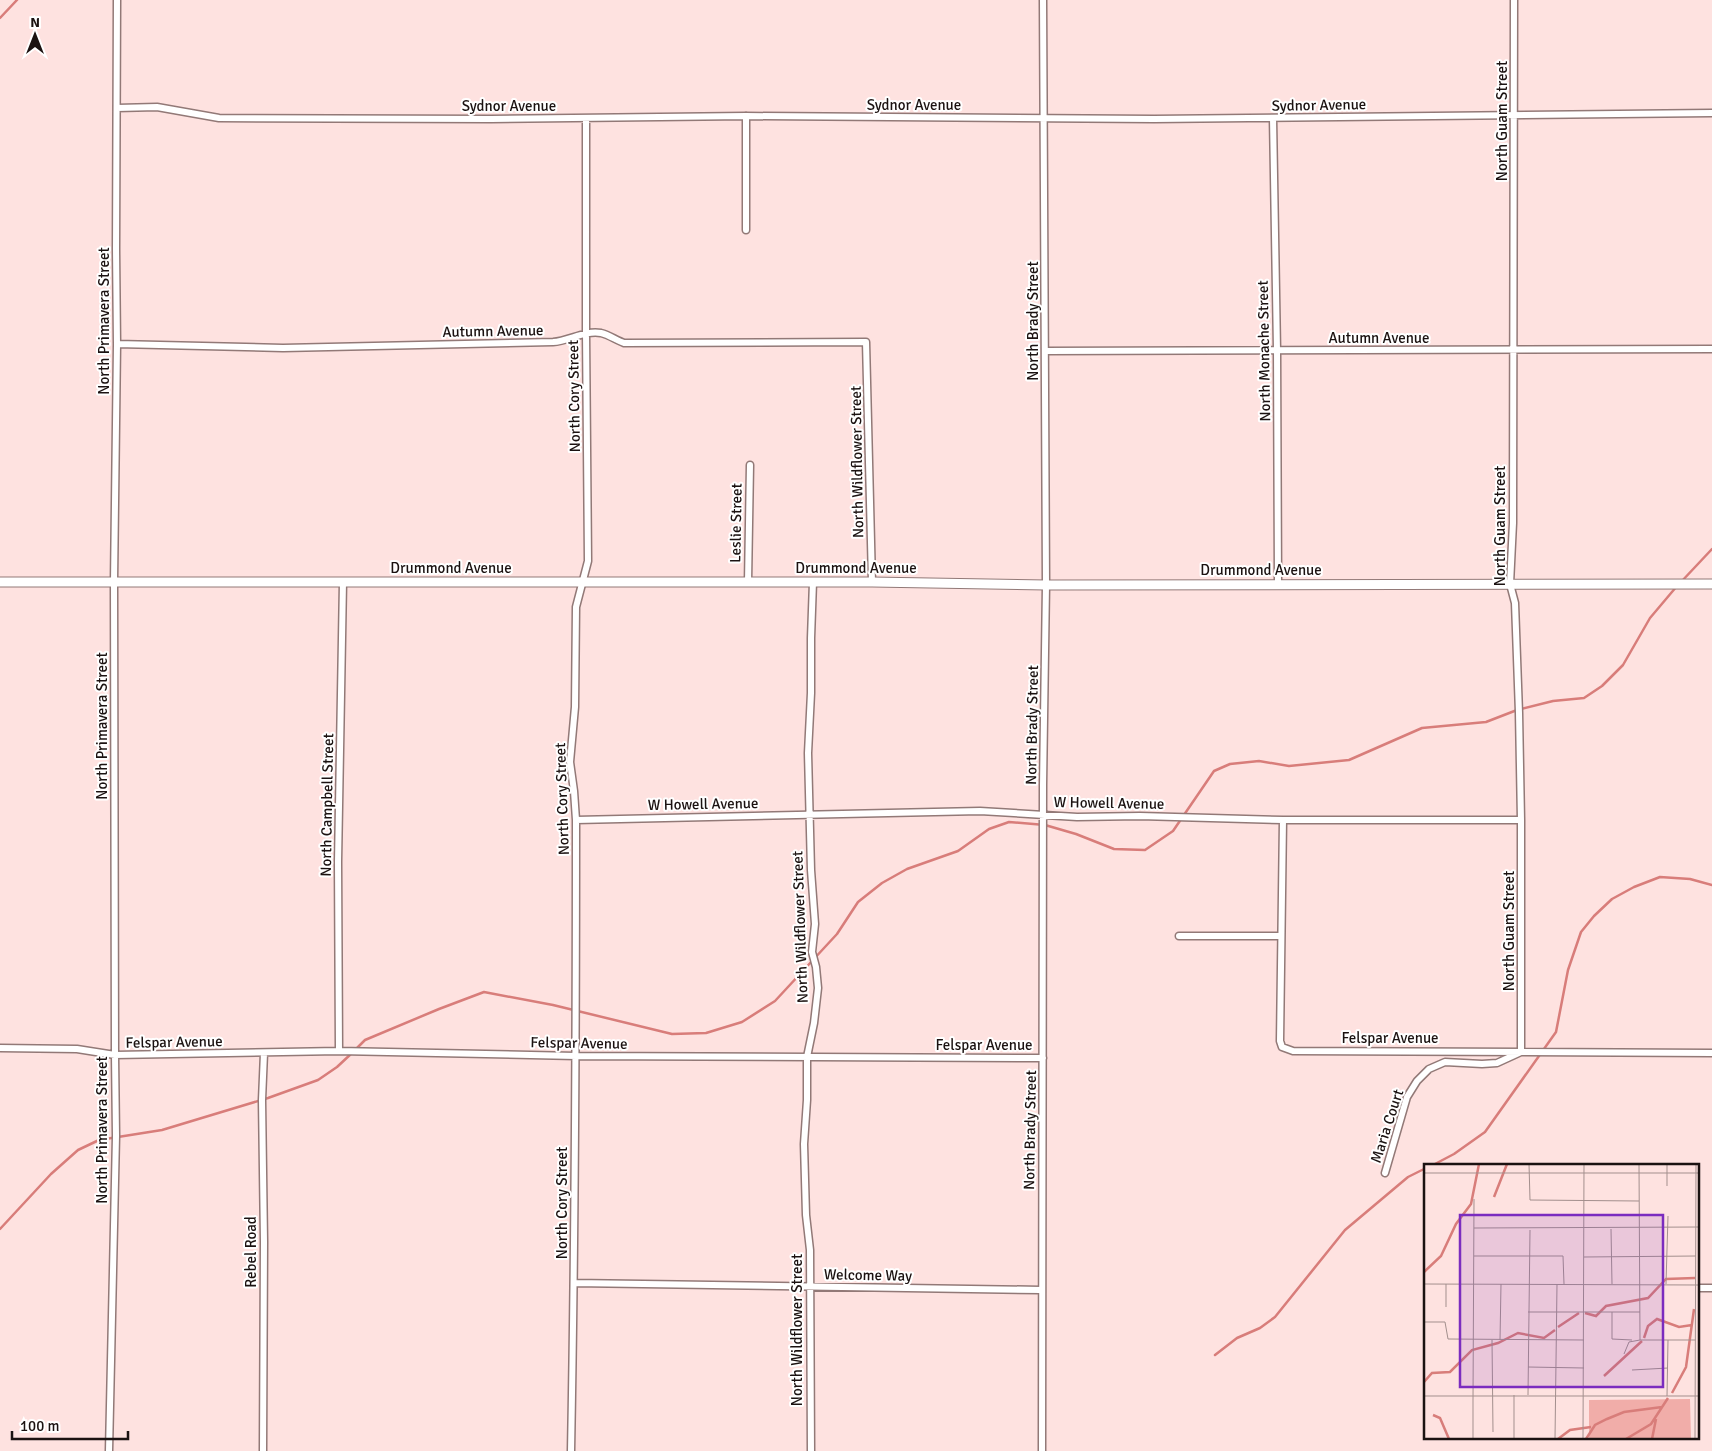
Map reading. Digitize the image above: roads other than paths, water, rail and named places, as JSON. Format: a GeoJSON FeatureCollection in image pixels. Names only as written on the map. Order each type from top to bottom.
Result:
{"type":"FeatureCollection","features":[{"type":"Feature","properties":{"kind":"street","name":"North Primavera Street"},"geometry":{"type":"LineString","coordinates":[[109,1451],[117,1114],[115,1055],[114,582],[117,344],[117,0]]}},
{"type":"Feature","properties":{"kind":"street","name":"North Brady Street"},"geometry":{"type":"LineString","coordinates":[[1042,1451],[1041,1290],[1046,584],[1043,0]]}},
{"type":"Feature","properties":{"kind":"street","name":"North Guam Street"},"geometry":{"type":"LineString","coordinates":[[1514,0],[1513,523],[1510,584],[1515,613],[1519,713],[1522,1052]]}},
{"type":"Feature","properties":{"kind":"street","name":"Sydnor Avenue"},"geometry":{"type":"LineString","coordinates":[[117,108],[157,107],[219,118],[746,116],[1154,119],[1712,113]]}},
{"type":"Feature","properties":{"kind":"street"},"geometry":{"type":"LineString","coordinates":[[746,116],[746,230]]}},
{"type":"Feature","properties":{"kind":"street","name":"North Cory Street"},"geometry":{"type":"LineString","coordinates":[[571,1451],[576,1056],[576,820],[570,762],[575,707],[576,607],[588,561],[586,118]]}},
{"type":"Feature","properties":{"kind":"street","name":"North Monache Street"},"geometry":{"type":"LineString","coordinates":[[1273,118],[1277,350],[1278,584]]}},
{"type":"Feature","properties":{"kind":"street","name":"Autumn Avenue"},"geometry":{"type":"LineString","coordinates":[[117,344],[283,348],[564,342],[586,333]]}},
{"type":"Feature","properties":{"kind":"street","name":"North Wildflower Street"},"geometry":{"type":"LineString","coordinates":[[586,333],[599,333],[624,343],[866,342],[872,582]]}},
{"type":"Feature","properties":{"kind":"street","name":"Autumn Avenue"},"geometry":{"type":"LineString","coordinates":[[1046,351],[1712,349]]}},
{"type":"Feature","properties":{"kind":"street","name":"Leslie Street"},"geometry":{"type":"LineString","coordinates":[[748,582],[750,465]]}},
{"type":"Feature","properties":{"kind":"street","name":"Drummond Avenue"},"geometry":{"type":"LineString","coordinates":[[0,582],[1712,584]]}},
{"type":"Feature","properties":{"kind":"street","name":"North Campbell Street"},"geometry":{"type":"LineString","coordinates":[[339,1051],[338,862],[343,582]]}},
{"type":"Feature","properties":{"kind":"street","name":"North Wildflower Street"},"geometry":{"type":"LineString","coordinates":[[811,1451],[810,1250],[806,1215],[804,1144],[807,1100],[806,1057],[814,1023],[818,988],[812,952],[814,924],[808,753],[814,582]]}},
{"type":"Feature","properties":{"kind":"street","name":"W Howell Avenue"},"geometry":{"type":"LineString","coordinates":[[576,820],[980,811],[1077,817],[1140,816],[1284,820],[1521,820]]}},
{"type":"Feature","properties":{"kind":"street"},"geometry":{"type":"LineString","coordinates":[[1179,936],[1281,936],[1284,820]]}},
{"type":"Feature","properties":{"kind":"street","name":"Felspar Avenue"},"geometry":{"type":"LineString","coordinates":[[1281,936],[1280,1041],[1282,1047],[1293,1051],[1712,1053]]}},
{"type":"Feature","properties":{"kind":"street","name":"Felspar Avenue"},"geometry":{"type":"LineString","coordinates":[[0,1048],[77,1049],[115,1055],[339,1051],[576,1056],[1043,1058]]}},
{"type":"Feature","properties":{"kind":"street","name":"Maria Court"},"geometry":{"type":"LineString","coordinates":[[1385,1173],[1407,1097],[1417,1080],[1429,1069],[1445,1062],[1497,1063],[1522,1052]]}},
{"type":"Feature","properties":{"kind":"street","name":"Rebel Road"},"geometry":{"type":"LineString","coordinates":[[262,1451],[264,1242],[262,1100],[264,1053]]}},
{"type":"Feature","properties":{"kind":"street","name":"Welcome Way"},"geometry":{"type":"LineString","coordinates":[[574,1283],[1041,1290]]}},
{"type":"Feature","properties":{"kind":"waterway"},"geometry":{"type":"LineString","coordinates":[[0,18],[17,0]]}},
{"type":"Feature","properties":{"kind":"waterway"},"geometry":{"type":"LineString","coordinates":[[1681,582],[1712,549]]}},
{"type":"Feature","properties":{"kind":"waterway"},"geometry":{"type":"LineString","coordinates":[[356,1049],[365,1040],[484,992],[553,1005],[672,1034],[706,1033],[742,1022],[775,1001],[837,934],[858,902],[882,883],[907,869],[958,851],[989,829],[1009,822],[1045,825],[1076,834],[1114,849],[1145,850],[1173,831],[1214,771],[1230,764],[1259,761],[1289,766],[1349,760],[1422,728],[1486,722],[1517,710],[1553,701],[1584,698],[1602,686],[1623,665],[1650,618],[1677,586]]}},
{"type":"Feature","properties":{"kind":"waterway"},"geometry":{"type":"LineString","coordinates":[[1435,1164],[1454,1154],[1485,1132],[1556,1032],[1568,970],[1581,932],[1594,916],[1612,899],[1634,887],[1660,877],[1690,879],[1712,885]]}},
{"type":"Feature","properties":{"kind":"waterway"},"geometry":{"type":"LineString","coordinates":[[0,1229],[51,1174],[78,1150],[99,1140],[162,1130],[268,1098],[318,1080],[337,1067],[352,1053]]}},
{"type":"Feature","properties":{"kind":"waterway"},"geometry":{"type":"LineString","coordinates":[[1215,1355],[1237,1338],[1260,1328],[1275,1317],[1345,1230],[1408,1177],[1424,1169]]}}]}
